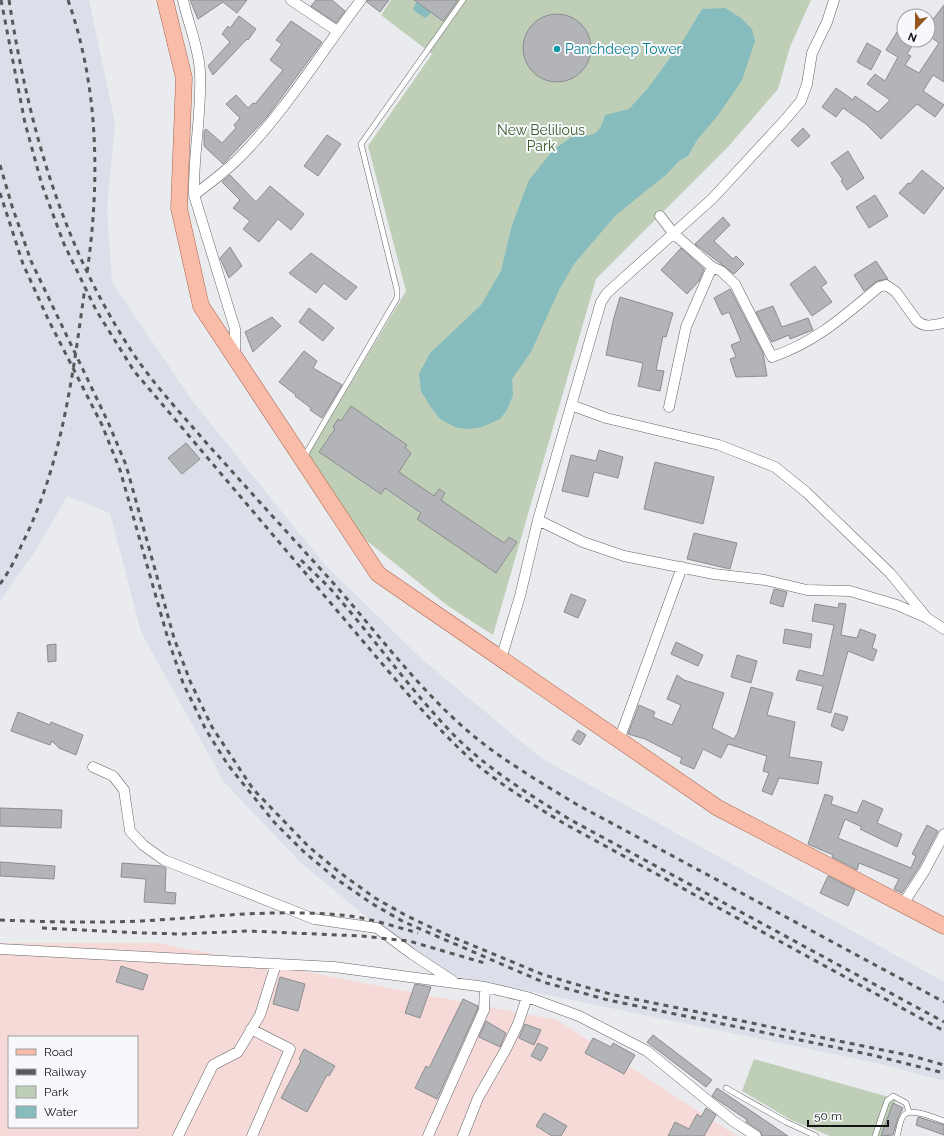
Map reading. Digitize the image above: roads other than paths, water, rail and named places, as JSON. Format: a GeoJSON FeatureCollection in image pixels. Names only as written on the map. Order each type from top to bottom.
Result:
{"type":"FeatureCollection","features":[{"type":"Feature","properties":{"kind":"main road"},"geometry":{"type":"LineString","coordinates":[[165,0],[184,78],[179,208],[201,306],[378,574],[718,808],[944,926]]}},
{"type":"Feature","properties":{"kind":"street"},"geometry":{"type":"LineString","coordinates":[[182,0],[200,70],[194,195],[234,329],[235,358]]}},
{"type":"Feature","properties":{"kind":"street"},"geometry":{"type":"LineString","coordinates":[[291,0],[337,31]]}},
{"type":"Feature","properties":{"kind":"street"},"geometry":{"type":"LineString","coordinates":[[194,195],[226,170],[253,143],[277,114],[361,0]]}},
{"type":"Feature","properties":{"kind":"street"},"geometry":{"type":"LineString","coordinates":[[501,659],[520,596],[538,520],[601,302],[607,293],[713,198],[801,101],[807,84],[812,53],[827,22],[834,0]]}},
{"type":"Feature","properties":{"kind":"street"},"geometry":{"type":"LineString","coordinates":[[660,216],[674,234],[712,267],[721,272],[735,284],[772,357],[787,352],[824,332],[879,287],[886,285],[896,292],[916,322],[927,326],[944,322]]}},
{"type":"Feature","properties":{"kind":"street"},"geometry":{"type":"LineString","coordinates":[[669,407],[686,327],[712,267]]}},
{"type":"Feature","properties":{"kind":"street"},"geometry":{"type":"LineString","coordinates":[[571,404],[606,418],[719,445],[776,467],[806,492],[890,573],[927,618]]}},
{"type":"Feature","properties":{"kind":"street"},"geometry":{"type":"LineString","coordinates":[[538,520],[583,542],[624,556],[765,580],[807,590],[850,592],[897,605],[927,618],[944,629]]}},
{"type":"Feature","properties":{"kind":"street"},"geometry":{"type":"LineString","coordinates":[[619,740],[682,567]]}},
{"type":"Feature","properties":{"kind":"street"},"geometry":{"type":"LineString","coordinates":[[93,767],[113,776],[124,790],[130,830],[143,845],[164,860],[314,918],[377,928],[412,954],[457,983]]}},
{"type":"Feature","properties":{"kind":"street"},"geometry":{"type":"LineString","coordinates":[[903,904],[925,870],[944,834]]}},
{"type":"Feature","properties":{"kind":"street"},"geometry":{"type":"LineString","coordinates":[[0,949],[334,967],[485,987],[527,997],[579,1016],[647,1051],[733,1121],[756,1136]]}},
{"type":"Feature","properties":{"kind":"street"},"geometry":{"type":"LineString","coordinates":[[178,1136],[213,1066],[238,1052],[260,1015],[276,964]]}},
{"type":"Feature","properties":{"kind":"street"},"geometry":{"type":"LineString","coordinates":[[428,1136],[484,1010],[485,987]]}},
{"type":"Feature","properties":{"kind":"street"},"geometry":{"type":"LineString","coordinates":[[463,1136],[478,1098],[506,1049],[518,1024],[527,997]]}},
{"type":"Feature","properties":{"kind":"street"},"geometry":{"type":"LineString","coordinates":[[252,1029],[290,1049],[252,1136]]}},
{"type":"Feature","properties":{"kind":"lane"},"geometry":{"type":"LineString","coordinates":[[303,460],[396,298],[398,290],[361,144],[463,0]]}},
{"type":"Feature","properties":{"kind":"lane"},"geometry":{"type":"LineString","coordinates":[[726,1088],[786,1122],[816,1136]]}},
{"type":"Feature","properties":{"kind":"lane"},"geometry":{"type":"LineString","coordinates":[[875,1136],[887,1101],[893,1096],[906,1102],[909,1112]]}},
{"type":"Feature","properties":{"kind":"lane"},"geometry":{"type":"LineString","coordinates":[[897,1136],[903,1115],[909,1112],[921,1113],[944,1121]]}},
{"type":"Feature","properties":{"kind":"water"},"geometry":{"type":"Polygon","coordinates":[[[417,0],[445,1],[425,18],[413,10],[417,0]]]}},
{"type":"Feature","properties":{"kind":"water"},"geometry":{"type":"Polygon","coordinates":[[[725,8],[741,18],[752,29],[755,41],[742,80],[719,114],[697,140],[688,156],[679,161],[667,174],[616,215],[574,264],[559,290],[531,352],[512,379],[513,395],[507,410],[500,419],[482,427],[470,429],[457,428],[440,419],[421,391],[419,374],[430,353],[481,305],[501,271],[512,225],[529,180],[553,150],[577,133],[592,135],[596,133],[601,126],[605,115],[629,109],[648,88],[684,39],[702,9],[725,8]]]}},
{"type":"Feature","properties":{"kind":"railway"},"geometry":{"type":"LineString","coordinates":[[1,0],[25,123],[42,185],[64,244],[96,310],[134,371],[412,699],[476,764],[535,806],[565,824],[944,1031]]}},
{"type":"Feature","properties":{"kind":"railway"},"geometry":{"type":"LineString","coordinates":[[9,0],[26,90],[37,135],[50,178],[65,221],[103,304],[135,357],[153,381],[344,595],[413,677],[450,715],[482,743],[576,804],[944,1002]]}},
{"type":"Feature","properties":{"kind":"railway"},"geometry":{"type":"LineString","coordinates":[[68,0],[86,67],[94,135],[94,204],[87,273]]}},
{"type":"Feature","properties":{"kind":"railway"},"geometry":{"type":"LineString","coordinates":[[0,165],[31,261],[108,422],[126,465],[174,638],[190,681],[212,727],[253,789],[308,846],[339,872],[375,898],[407,916],[445,934],[544,975],[610,994],[912,1056],[944,1065]]}},
{"type":"Feature","properties":{"kind":"railway"},"geometry":{"type":"LineString","coordinates":[[0,193],[23,264],[48,319],[102,425],[120,470],[168,639],[183,683],[206,730],[228,765],[274,822],[303,851],[335,878],[371,903],[404,922],[543,982],[608,1000],[872,1055],[944,1073]]}},
{"type":"Feature","properties":{"kind":"railway"},"geometry":{"type":"LineString","coordinates":[[0,584],[15,560],[36,514],[47,483],[64,418],[76,353],[85,287]]}},
{"type":"Feature","properties":{"kind":"railway"},"geometry":{"type":"LineString","coordinates":[[301,560],[336,595],[450,731],[463,744],[506,779],[569,819],[944,1022]]}},
{"type":"Feature","properties":{"kind":"railway"},"geometry":{"type":"LineString","coordinates":[[0,920],[124,922],[241,914],[316,913],[360,918],[418,933]]}},
{"type":"Feature","properties":{"kind":"railway"},"geometry":{"type":"LineString","coordinates":[[42,928],[181,934],[248,931],[361,936],[409,941],[488,964]]}},
{"type":"Feature","properties":{"kind":"place","name":"Panchdeep Tower"},"geometry":{"type":"Point","coordinates":[557,49]}},
{"type":"Feature","properties":{"kind":"park label","name":"New Belilious Park"},"geometry":{"type":"Point","coordinates":[541,138]}}]}
